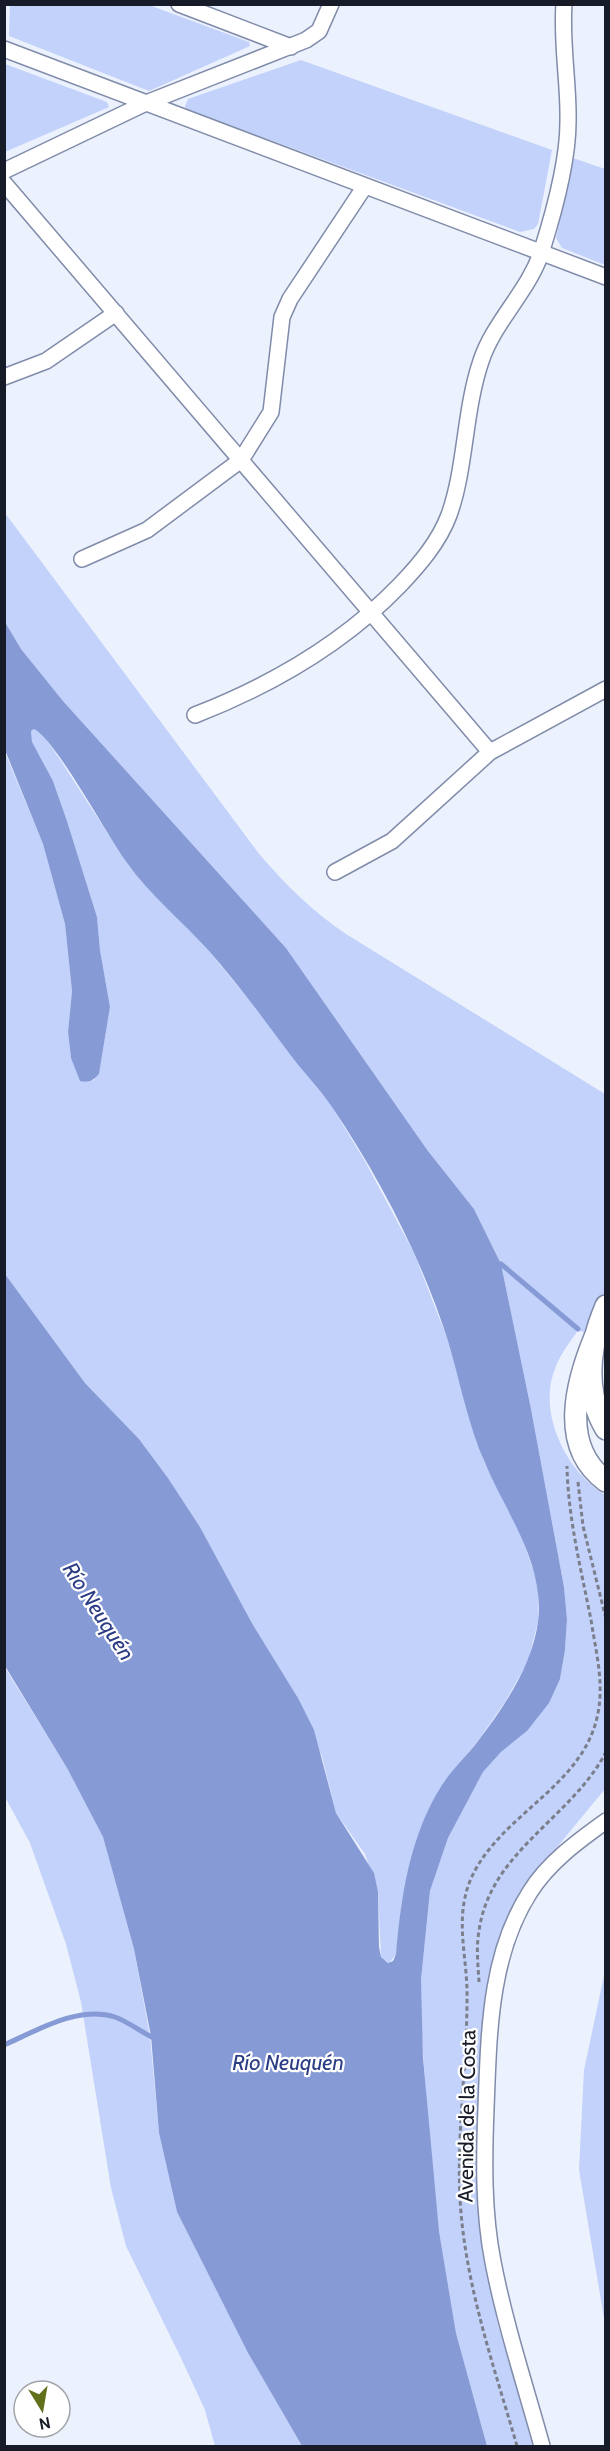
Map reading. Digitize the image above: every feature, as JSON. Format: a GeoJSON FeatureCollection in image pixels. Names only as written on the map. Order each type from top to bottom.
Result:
{"type":"FeatureCollection","features":[{"type":"Feature","properties":{"kind":"street"},"geometry":{"type":"LineString","coordinates":[[178,4],[291,47]]}},
{"type":"Feature","properties":{"kind":"street"},"geometry":{"type":"LineString","coordinates":[[4,171],[146,103],[291,47],[319,31],[331,4]]}},
{"type":"Feature","properties":{"kind":"street"},"geometry":{"type":"LineString","coordinates":[[195,715],[278,678],[325,649],[372,614],[413,572],[439,536],[449,516],[471,390],[485,350],[542,252],[567,145],[564,4]]}},
{"type":"Feature","properties":{"kind":"street"},"geometry":{"type":"LineString","coordinates":[[4,49],[606,277]]}},
{"type":"Feature","properties":{"kind":"street"},"geometry":{"type":"LineString","coordinates":[[4,183],[490,752]]}},
{"type":"Feature","properties":{"kind":"street"},"geometry":{"type":"LineString","coordinates":[[82,560],[147,530],[241,460],[271,412],[282,317],[290,300],[365,186]]}},
{"type":"Feature","properties":{"kind":"street"},"geometry":{"type":"LineString","coordinates":[[4,377],[46,361],[116,313]]}},
{"type":"Feature","properties":{"kind":"street"},"geometry":{"type":"LineString","coordinates":[[335,873],[392,841],[490,752],[606,689]]}},
{"type":"Feature","properties":{"kind":"street"},"geometry":{"type":"LineString","coordinates":[[606,1306],[578,1383],[576,1421],[585,1456],[594,1472],[606,1481]]}},
{"type":"Feature","properties":{"kind":"street"},"geometry":{"type":"LineString","coordinates":[[595,1337],[591,1389],[596,1410],[606,1429]]}},
{"type":"Feature","properties":{"kind":"street","name":"Avenida de la Costa"},"geometry":{"type":"LineString","coordinates":[[543,2446],[506,2318],[488,2231],[484,2163],[489,2028],[493,1998],[507,1941],[530,1891],[563,1854],[606,1821]]}},
{"type":"Feature","properties":{"kind":"path"},"geometry":{"type":"LineString","coordinates":[[578,1479],[583,1526],[606,1620]]}},
{"type":"Feature","properties":{"kind":"shaded area"},"geometry":{"type":"Polygon","coordinates":[[[10,5],[149,5],[249,42],[250,46],[149,91],[9,36],[10,5]]]}},
{"type":"Feature","properties":{"kind":"shaded area"},"geometry":{"type":"Polygon","coordinates":[[[301,60],[552,150],[538,224],[534,229],[520,232],[186,109],[188,99],[301,60]]]}},
{"type":"Feature","properties":{"kind":"shaded area"},"geometry":{"type":"Polygon","coordinates":[[[5,64],[107,102],[109,107],[5,152],[5,64]]]}},
{"type":"Feature","properties":{"kind":"shaded area"},"geometry":{"type":"Polygon","coordinates":[[[573,158],[605,169],[605,265],[562,248],[556,238],[573,158]]]}},
{"type":"Feature","properties":{"kind":"shaded area"},"geometry":{"type":"Polygon","coordinates":[[[5,513],[260,855],[300,898],[346,934],[605,1094],[605,1341],[578,1330],[556,1366],[551,1384],[550,1402],[552,1421],[567,1456],[578,1471],[605,1495],[605,1789],[520,1892],[504,1929],[486,1995],[482,2032],[477,2175],[482,2251],[498,2325],[533,2446],[487,2446],[456,2333],[439,2231],[429,2141],[421,2022],[421,1980],[430,1891],[448,1838],[483,1772],[501,1752],[527,1731],[560,1679],[565,1650],[567,1619],[564,1587],[501,1264],[474,1209],[428,1151],[286,948],[63,701],[21,649],[5,622],[5,513]]]}},
{"type":"Feature","properties":{"kind":"shaded area"},"geometry":{"type":"Polygon","coordinates":[[[34,729],[41,732],[128,865],[208,950],[260,1013],[331,1105],[366,1163],[414,1253],[447,1338],[484,1462],[521,1535],[538,1583],[538,1622],[528,1661],[505,1702],[477,1742],[443,1783],[402,1900],[396,1954],[389,1963],[381,1957],[378,1892],[365,1854],[336,1813],[322,1757],[298,1698],[253,1625],[200,1527],[168,1478],[139,1439],[85,1383],[5,1274],[4,750],[43,844],[65,924],[72,991],[68,1032],[71,1058],[86,1082],[94,1080],[99,1074],[110,1007],[97,917],[53,781],[32,743],[31,731],[34,729]]]}},
{"type":"Feature","properties":{"kind":"shaded area"},"geometry":{"type":"Polygon","coordinates":[[[4,1666],[67,1768],[103,1837],[134,1949],[150,2036],[159,2133],[177,2212],[248,2353],[302,2446],[215,2446],[205,2410],[126,2246],[111,2188],[81,2002],[66,1944],[30,1843],[5,1797],[4,1666]]]}},
{"type":"Feature","properties":{"kind":"shaded area"},"geometry":{"type":"Polygon","coordinates":[[[605,1971],[606,2324],[579,2170],[584,2070],[605,1971]]]}},
{"type":"Feature","properties":{"kind":"water","name":"Río Neuquén"},"geometry":{"type":"Polygon","coordinates":[[[5,622],[21,649],[63,701],[286,948],[428,1151],[474,1209],[501,1264],[564,1587],[567,1619],[565,1650],[560,1679],[549,1703],[527,1731],[501,1752],[483,1772],[448,1838],[430,1891],[421,1980],[423,2058],[439,2231],[456,2333],[487,2446],[302,2446],[248,2353],[177,2212],[159,2133],[151,2036],[134,1949],[103,1837],[67,1768],[5,1666],[5,1274],[85,1383],[139,1439],[168,1478],[200,1527],[253,1625],[298,1698],[314,1730],[336,1813],[374,1873],[378,1892],[379,1947],[381,1957],[388,1963],[393,1961],[396,1954],[404,1888],[415,1845],[431,1804],[446,1779],[474,1747],[498,1714],[516,1685],[530,1654],[538,1622],[539,1600],[536,1580],[522,1540],[479,1448],[448,1341],[426,1280],[367,1162],[327,1100],[252,1003],[209,951],[136,875],[68,769],[44,737],[34,729],[31,731],[32,742],[53,781],[97,917],[110,1007],[99,1074],[91,1081],[80,1081],[71,1058],[68,1032],[72,991],[65,924],[43,844],[5,750],[5,622]]]}},
{"type":"Feature","properties":{"kind":"waterway"},"geometry":{"type":"LineString","coordinates":[[501,1264],[578,1329]]}},
{"type":"Feature","properties":{"kind":"waterway"},"geometry":{"type":"LineString","coordinates":[[4,2045],[58,2021],[87,2014],[115,2017],[156,2039]]}}]}
